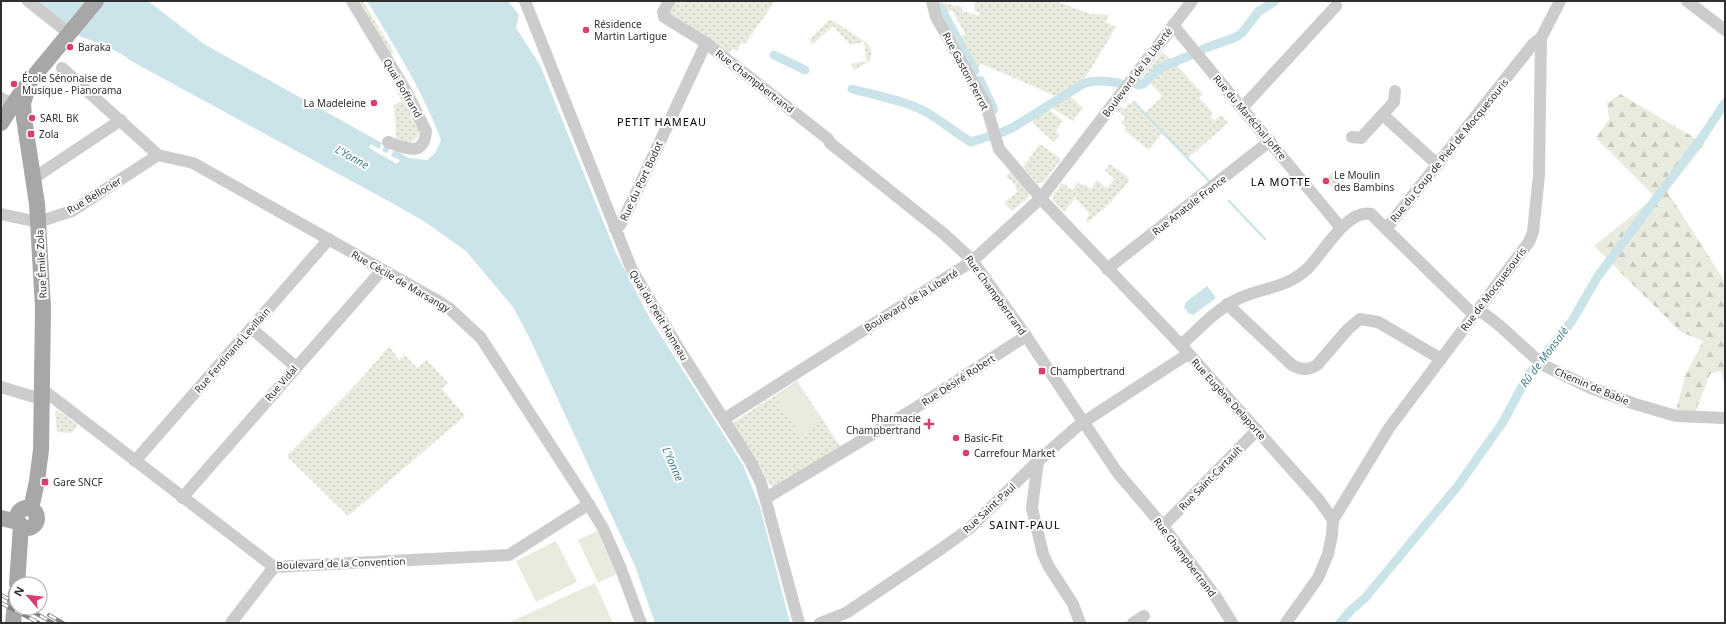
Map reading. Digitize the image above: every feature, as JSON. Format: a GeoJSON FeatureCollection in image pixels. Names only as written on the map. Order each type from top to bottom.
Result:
{"type":"FeatureCollection","features":[{"type":"Feature","properties":{"kind":"main road","name":"Rue Émile Zola"},"geometry":{"type":"LineString","coordinates":[[23,525],[34,525],[37,518],[35,512],[31,509],[37,481],[43,429],[41,394],[43,308],[38,222],[34,178],[24,118],[24,97],[30,81],[96,1]]}},
{"type":"Feature","properties":{"kind":"main road"},"geometry":{"type":"LineString","coordinates":[[24,118],[6,110],[30,81]]}},
{"type":"Feature","properties":{"kind":"main road"},"geometry":{"type":"LineString","coordinates":[[1,518],[23,525]]}},
{"type":"Feature","properties":{"kind":"main road"},"geometry":{"type":"LineString","coordinates":[[18,576],[23,525]]}},
{"type":"Feature","properties":{"kind":"main road"},"geometry":{"type":"LineString","coordinates":[[23,525],[25,576]]}},
{"type":"Feature","properties":{"kind":"street"},"geometry":{"type":"LineString","coordinates":[[28,1],[71,32]]}},
{"type":"Feature","properties":{"kind":"street","name":"Quai Boffrand"},"geometry":{"type":"LineString","coordinates":[[352,1],[403,86],[426,131],[421,146],[414,150],[408,150],[388,142]]}},
{"type":"Feature","properties":{"kind":"street","name":"Quai du Petit Hameau"},"geometry":{"type":"LineString","coordinates":[[525,1],[632,270],[679,349],[750,461],[761,483],[800,623]]}},
{"type":"Feature","properties":{"kind":"street","name":"Rue Gaston Perrot"},"geometry":{"type":"LineString","coordinates":[[932,1],[936,16],[986,105],[999,149],[1041,198]]}},
{"type":"Feature","properties":{"kind":"street","name":"Boulevard de la Liberté"},"geometry":{"type":"LineString","coordinates":[[724,419],[972,260],[1041,198],[1192,1]]}},
{"type":"Feature","properties":{"kind":"street","name":"Rue de Mocquesouris"},"geometry":{"type":"LineString","coordinates":[[1333,520],[1389,428],[1523,251],[1533,232],[1540,168],[1541,38],[1560,1]]}},
{"type":"Feature","properties":{"kind":"street"},"geometry":{"type":"LineString","coordinates":[[1687,1],[1725,30]]}},
{"type":"Feature","properties":{"kind":"street"},"geometry":{"type":"LineString","coordinates":[[1242,108],[1336,6]]}},
{"type":"Feature","properties":{"kind":"street","name":"Rue Champbertrand"},"geometry":{"type":"LineString","coordinates":[[666,7],[664,17],[706,43],[828,139],[830,143],[944,234],[972,260],[1026,336],[1117,472],[1163,526],[1216,597],[1232,623]]}},
{"type":"Feature","properties":{"kind":"street","name":"Rue du Maréchal Joffre"},"geometry":{"type":"LineString","coordinates":[[1173,26],[1341,228]]}},
{"type":"Feature","properties":{"kind":"street","name":"Rue du Coup de Pied de Mocquesouris"},"geometry":{"type":"LineString","coordinates":[[1184,350],[1227,304],[1241,297],[1283,285],[1301,274],[1318,257],[1341,228],[1354,217],[1365,213],[1371,214],[1386,229],[1533,44],[1541,38]]}},
{"type":"Feature","properties":{"kind":"street","name":"Rue du Port Bodot"},"geometry":{"type":"LineString","coordinates":[[615,230],[620,225],[627,212],[706,43]]}},
{"type":"Feature","properties":{"kind":"street","name":"Rue Cécile de Marsangy"},"geometry":{"type":"LineString","coordinates":[[62,68],[158,154],[191,162],[440,302],[450,309],[481,338],[589,504],[606,535],[621,569],[641,623]]}},
{"type":"Feature","properties":{"kind":"street"},"geometry":{"type":"LineString","coordinates":[[1352,137],[1361,138],[1383,115],[1394,102],[1395,91]]}},
{"type":"Feature","properties":{"kind":"street"},"geometry":{"type":"LineString","coordinates":[[1383,115],[1438,165]]}},
{"type":"Feature","properties":{"kind":"street"},"geometry":{"type":"LineString","coordinates":[[34,178],[121,120]]}},
{"type":"Feature","properties":{"kind":"street","name":"Rue Anatole France"},"geometry":{"type":"LineString","coordinates":[[1107,269],[1270,141]]}},
{"type":"Feature","properties":{"kind":"street","name":"Rue Bellocier"},"geometry":{"type":"LineString","coordinates":[[38,222],[72,211],[158,154]]}},
{"type":"Feature","properties":{"kind":"street","name":"Rue Eugène Delaporte"},"geometry":{"type":"LineString","coordinates":[[1041,198],[1257,430],[1319,500],[1333,520]]}},
{"type":"Feature","properties":{"kind":"street"},"geometry":{"type":"LineString","coordinates":[[1,214],[38,222]]}},
{"type":"Feature","properties":{"kind":"street","name":"Chemin de Babie"},"geometry":{"type":"LineString","coordinates":[[1386,229],[1476,312],[1499,325],[1540,361],[1591,388],[1657,411],[1676,416],[1725,418]]}},
{"type":"Feature","properties":{"kind":"street","name":"Rue Ferdinand Levillain"},"geometry":{"type":"LineString","coordinates":[[135,461],[329,239]]}},
{"type":"Feature","properties":{"kind":"street","name":"Rue Vidal"},"geometry":{"type":"LineString","coordinates":[[182,498],[382,270]]}},
{"type":"Feature","properties":{"kind":"street"},"geometry":{"type":"LineString","coordinates":[[1227,304],[1288,362],[1301,369],[1313,368],[1317,365],[1348,329],[1360,320],[1378,322],[1440,359]]}},
{"type":"Feature","properties":{"kind":"street"},"geometry":{"type":"LineString","coordinates":[[251,328],[296,367]]}},
{"type":"Feature","properties":{"kind":"street","name":"Rue Désiré Robert"},"geometry":{"type":"LineString","coordinates":[[766,498],[910,412],[1026,336]]}},
{"type":"Feature","properties":{"kind":"street","name":"Rue Saint-Paul"},"geometry":{"type":"LineString","coordinates":[[820,623],[846,613],[970,528],[1038,461],[1083,422],[1184,350]]}},
{"type":"Feature","properties":{"kind":"street"},"geometry":{"type":"LineString","coordinates":[[1,388],[41,394]]}},
{"type":"Feature","properties":{"kind":"street","name":"Boulevard de la Convention"},"geometry":{"type":"LineString","coordinates":[[41,394],[135,461],[274,568],[510,555],[589,504]]}},
{"type":"Feature","properties":{"kind":"street","name":"Rue Saint-Cartault"},"geometry":{"type":"LineString","coordinates":[[1163,526],[1257,430]]}},
{"type":"Feature","properties":{"kind":"street"},"geometry":{"type":"LineString","coordinates":[[1038,461],[1032,508],[1043,554],[1049,567],[1073,604],[1080,623]]}},
{"type":"Feature","properties":{"kind":"street"},"geometry":{"type":"LineString","coordinates":[[1286,623],[1318,578],[1325,564],[1332,535],[1333,520]]}},
{"type":"Feature","properties":{"kind":"street"},"geometry":{"type":"LineString","coordinates":[[231,623],[274,568]]}},
{"type":"Feature","properties":{"kind":"street"},"geometry":{"type":"LineString","coordinates":[[1133,623],[1144,616]]}},
{"type":"Feature","properties":{"kind":"green space"},"geometry":{"type":"Polygon","coordinates":[[[357,1],[363,1],[394,53],[390,54],[357,1]]]}},
{"type":"Feature","properties":{"kind":"green space"},"geometry":{"type":"Polygon","coordinates":[[[673,1],[684,3],[685,1],[775,1],[745,44],[741,43],[737,51],[732,49],[728,54],[669,14],[673,1]]]}},
{"type":"Feature","properties":{"kind":"green space"},"geometry":{"type":"Polygon","coordinates":[[[936,1],[962,7],[962,11],[978,16],[980,13],[974,11],[975,1],[1055,1],[1091,14],[1109,15],[1105,22],[1116,27],[1082,83],[1058,97],[982,64],[976,68],[959,37],[965,34],[952,10],[946,13],[943,8],[937,6],[936,1]]]}},
{"type":"Feature","properties":{"kind":"green space"},"geometry":{"type":"Polygon","coordinates":[[[832,20],[867,43],[871,51],[870,61],[854,70],[851,64],[867,61],[864,42],[851,45],[833,26],[813,44],[809,40],[828,21],[832,20]]]}},
{"type":"Feature","properties":{"kind":"green space"},"geometry":{"type":"Polygon","coordinates":[[[1162,52],[1173,61],[1203,94],[1199,98],[1213,113],[1210,115],[1214,121],[1221,115],[1228,123],[1188,158],[1163,132],[1149,150],[1124,130],[1126,127],[1122,123],[1125,117],[1117,110],[1121,106],[1125,109],[1129,103],[1131,104],[1133,101],[1145,113],[1163,96],[1143,77],[1162,52]]]}},
{"type":"Feature","properties":{"kind":"green space"},"geometry":{"type":"Polygon","coordinates":[[[397,88],[413,111],[410,113],[410,117],[413,118],[421,130],[417,138],[409,144],[396,139],[394,105],[402,101],[397,88]]]}},
{"type":"Feature","properties":{"kind":"green space"},"geometry":{"type":"Polygon","coordinates":[[[1620,94],[1705,144],[1667,191],[1725,282],[1725,389],[1721,371],[1710,374],[1695,413],[1676,411],[1685,376],[1703,341],[1681,332],[1594,246],[1655,197],[1596,138],[1609,119],[1607,103],[1620,94]]]}},
{"type":"Feature","properties":{"kind":"green space"},"geometry":{"type":"Polygon","coordinates":[[[1069,95],[1083,108],[1073,121],[1049,106],[1069,95]]]}},
{"type":"Feature","properties":{"kind":"green space"},"geometry":{"type":"Polygon","coordinates":[[[1047,108],[1063,121],[1056,131],[1060,135],[1054,142],[1034,124],[1032,119],[1047,108]]]}},
{"type":"Feature","properties":{"kind":"green space"},"geometry":{"type":"Polygon","coordinates":[[[1040,144],[1061,159],[1043,183],[1037,183],[1023,167],[1040,144]]]}},
{"type":"Feature","properties":{"kind":"green space"},"geometry":{"type":"Polygon","coordinates":[[[1110,164],[1128,177],[1129,182],[1108,205],[1088,222],[1086,220],[1090,214],[1075,198],[1064,212],[1053,200],[1053,195],[1062,183],[1072,190],[1078,182],[1083,186],[1085,184],[1090,189],[1097,180],[1107,188],[1115,179],[1105,171],[1110,164]]]}},
{"type":"Feature","properties":{"kind":"green space"},"geometry":{"type":"Polygon","coordinates":[[[1011,171],[1029,193],[1028,198],[1012,211],[1004,203],[1017,192],[1015,184],[1006,176],[1011,171]]]}},
{"type":"Feature","properties":{"kind":"green space"},"geometry":{"type":"Polygon","coordinates":[[[1333,172],[1343,182],[1334,190],[1330,185],[1328,186],[1323,181],[1333,172]]]}},
{"type":"Feature","properties":{"kind":"green space"},"geometry":{"type":"Polygon","coordinates":[[[389,346],[399,360],[405,355],[417,368],[427,360],[448,383],[442,389],[465,416],[348,516],[287,456],[363,377],[389,346]]]}},
{"type":"Feature","properties":{"kind":"green space"},"geometry":{"type":"Polygon","coordinates":[[[797,381],[840,446],[775,487],[771,486],[733,426],[734,422],[797,381]]]}},
{"type":"Feature","properties":{"kind":"green space"},"geometry":{"type":"Polygon","coordinates":[[[795,382],[822,420],[801,435],[775,396],[795,382]]]}},
{"type":"Feature","properties":{"kind":"green space"},"geometry":{"type":"Polygon","coordinates":[[[57,410],[78,425],[72,433],[57,432],[55,411],[57,410]]]}},
{"type":"Feature","properties":{"kind":"green space"},"geometry":{"type":"Polygon","coordinates":[[[597,531],[617,574],[598,583],[578,540],[597,531]]]}},
{"type":"Feature","properties":{"kind":"green space"},"geometry":{"type":"Polygon","coordinates":[[[556,541],[577,582],[536,602],[516,561],[556,541]]]}},
{"type":"Feature","properties":{"kind":"green space"},"geometry":{"type":"Polygon","coordinates":[[[595,583],[613,623],[508,623],[595,583]]]}},
{"type":"Feature","properties":{"kind":"water","name":"L'Yonne"},"geometry":{"type":"Polygon","coordinates":[[[34,1],[148,1],[204,44],[409,158],[427,160],[435,153],[441,140],[417,86],[398,51],[367,1],[508,1],[519,15],[516,28],[540,65],[616,253],[649,317],[743,465],[760,507],[790,623],[655,623],[635,566],[530,339],[513,307],[466,251],[425,222],[392,203],[131,61],[123,55],[102,44],[81,37],[34,1]]]}},
{"type":"Feature","properties":{"kind":"water"},"geometry":{"type":"Polygon","coordinates":[[[1207,286],[1216,298],[1193,315],[1188,313],[1184,307],[1186,302],[1207,286]]]}},
{"type":"Feature","properties":{"kind":"pier"},"geometry":{"type":"Polygon","coordinates":[[[383,142],[386,143],[382,151],[387,153],[391,146],[395,148],[391,156],[400,160],[397,164],[369,148],[371,144],[379,149],[383,142]]]}},
{"type":"Feature","properties":{"kind":"waterway"},"geometry":{"type":"LineString","coordinates":[[1203,49],[1236,37],[1242,33],[1258,12],[1275,1]]}},
{"type":"Feature","properties":{"kind":"waterway"},"geometry":{"type":"LineString","coordinates":[[940,7],[975,71]]}},
{"type":"Feature","properties":{"kind":"waterway"},"geometry":{"type":"LineString","coordinates":[[774,55],[805,70]]}},
{"type":"Feature","properties":{"kind":"waterway"},"geometry":{"type":"LineString","coordinates":[[1165,66],[1191,55]]}},
{"type":"Feature","properties":{"kind":"waterway"},"geometry":{"type":"LineString","coordinates":[[1138,85],[1143,84],[1160,68]]}},
{"type":"Feature","properties":{"kind":"waterway"},"geometry":{"type":"LineString","coordinates":[[980,80],[994,110]]}},
{"type":"Feature","properties":{"kind":"waterway"},"geometry":{"type":"LineString","coordinates":[[1000,133],[1012,128],[1087,82],[1106,81],[1119,83]]}},
{"type":"Feature","properties":{"kind":"waterway"},"geometry":{"type":"LineString","coordinates":[[852,89],[895,100],[920,109],[971,142],[990,136]]}},
{"type":"Feature","properties":{"kind":"waterway"},"geometry":{"type":"LineString","coordinates":[[1134,102],[1210,182]]}},
{"type":"Feature","properties":{"kind":"waterway","name":"Rû de Monsalé"},"geometry":{"type":"LineString","coordinates":[[1340,623],[1351,610],[1365,598],[1457,487],[1503,422],[1527,377],[1572,321],[1598,276],[1703,136],[1725,103]]}},
{"type":"Feature","properties":{"kind":"waterway"},"geometry":{"type":"LineString","coordinates":[[1229,201],[1265,239]]}},
{"type":"Feature","properties":{"kind":"railway"},"geometry":{"type":"LineString","coordinates":[[1,595],[8,599]]}},
{"type":"Feature","properties":{"kind":"railway"},"geometry":{"type":"LineString","coordinates":[[1,603],[39,623]]}},
{"type":"Feature","properties":{"kind":"railway"},"geometry":{"type":"LineString","coordinates":[[49,615],[63,623]]}},
{"type":"Feature","properties":{"kind":"railway"},"geometry":{"type":"LineString","coordinates":[[40,616],[53,623]]}},
{"type":"Feature","properties":{"kind":"place","name":"Résidence Martin Lartigue"},"geometry":{"type":"Point","coordinates":[586,30]}},
{"type":"Feature","properties":{"kind":"place","name":"Baraka"},"geometry":{"type":"Point","coordinates":[70,47]}},
{"type":"Feature","properties":{"kind":"place","name":"École Sénonaise de Musique - Pianorama"},"geometry":{"type":"Point","coordinates":[14,84]}},
{"type":"Feature","properties":{"kind":"place","name":"La Madeleine"},"geometry":{"type":"Point","coordinates":[374,103]}},
{"type":"Feature","properties":{"kind":"place","name":"SARL BK"},"geometry":{"type":"Point","coordinates":[32,118]}},
{"type":"Feature","properties":{"kind":"place","name":"Zola"},"geometry":{"type":"Point","coordinates":[31,134]}},
{"type":"Feature","properties":{"kind":"place","name":"Le Moulin des Bambins"},"geometry":{"type":"Point","coordinates":[1326,181]}},
{"type":"Feature","properties":{"kind":"place","name":"Champbertrand"},"geometry":{"type":"Point","coordinates":[1042,371]}},
{"type":"Feature","properties":{"kind":"place","name":"Pharmacie Champbertrand"},"geometry":{"type":"Point","coordinates":[929,424]}},
{"type":"Feature","properties":{"kind":"place","name":"Basic-Fit"},"geometry":{"type":"Point","coordinates":[956,438]}},
{"type":"Feature","properties":{"kind":"place","name":"Carrefour Market"},"geometry":{"type":"Point","coordinates":[966,453]}},
{"type":"Feature","properties":{"kind":"place","name":"Gare SNCF"},"geometry":{"type":"Point","coordinates":[45,482]}},
{"type":"Feature","properties":{"kind":"district","name":"PETIT HAMEAU"},"geometry":{"type":"Point","coordinates":[662,122]}},
{"type":"Feature","properties":{"kind":"district","name":"LA MOTTE"},"geometry":{"type":"Point","coordinates":[1281,182]}},
{"type":"Feature","properties":{"kind":"district","name":"SAINT-PAUL"},"geometry":{"type":"Point","coordinates":[1025,525]}}]}
